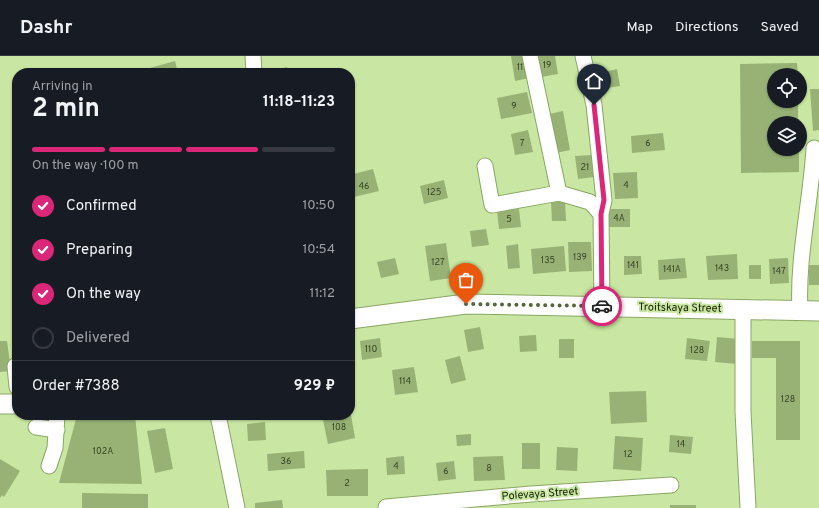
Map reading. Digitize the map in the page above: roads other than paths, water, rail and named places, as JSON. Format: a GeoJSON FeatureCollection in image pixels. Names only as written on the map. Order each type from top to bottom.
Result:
{"type":"FeatureCollection","features":[{"type":"Feature","properties":{"kind":"main road","name":"Troitskaya Street"},"geometry":{"type":"LineString","coordinates":[[355,319],[466,304],[819,312]]}},
{"type":"Feature","properties":{"kind":"main road"},"geometry":{"type":"LineString","coordinates":[[0,404],[12,404]]}},
{"type":"Feature","properties":{"kind":"street"},"geometry":{"type":"LineString","coordinates":[[253,56],[254,68]]}},
{"type":"Feature","properties":{"kind":"street"},"geometry":{"type":"LineString","coordinates":[[530,56],[559,193]]}},
{"type":"Feature","properties":{"kind":"street"},"geometry":{"type":"LineString","coordinates":[[583,56],[594,105],[604,200],[601,214],[602,307]]}},
{"type":"Feature","properties":{"kind":"street"},"geometry":{"type":"LineString","coordinates":[[800,311],[798,287],[812,183],[814,148]]}},
{"type":"Feature","properties":{"kind":"street"},"geometry":{"type":"LineString","coordinates":[[485,166],[492,205],[559,193],[590,202],[601,214]]}},
{"type":"Feature","properties":{"kind":"street"},"geometry":{"type":"LineString","coordinates":[[743,310],[743,412],[748,508]]}},
{"type":"Feature","properties":{"kind":"street"},"geometry":{"type":"LineString","coordinates":[[219,420],[237,508]]}},
{"type":"Feature","properties":{"kind":"street"},"geometry":{"type":"LineString","coordinates":[[36,428],[57,422],[55,448],[49,466]]}},
{"type":"Feature","properties":{"kind":"street","name":"Polevaya Street"},"geometry":{"type":"LineString","coordinates":[[386,507],[531,501],[671,485]]}}]}
